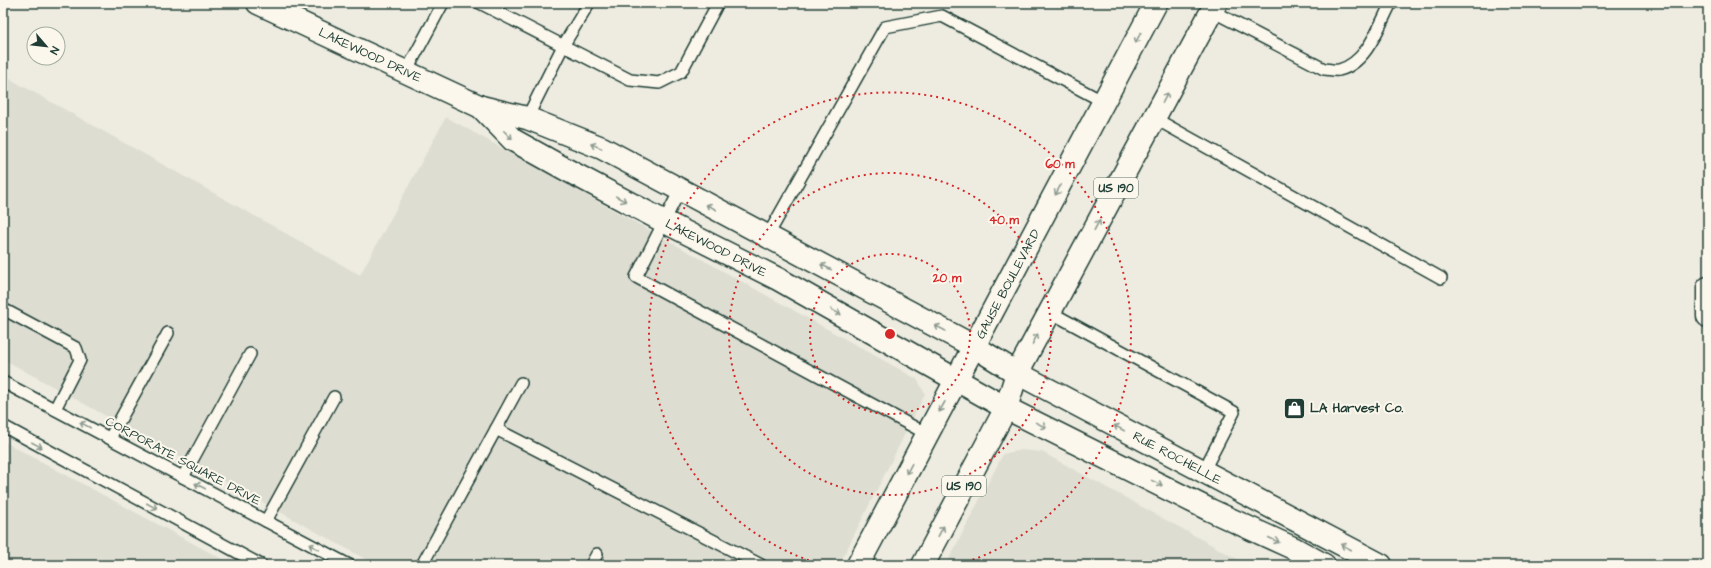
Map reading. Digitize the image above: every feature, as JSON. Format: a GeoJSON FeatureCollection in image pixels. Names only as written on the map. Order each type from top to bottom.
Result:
{"type":"FeatureCollection","features":[{"type":"Feature","properties":{"kind":"street","name":"LAKEWOOD DRIVE"},"geometry":{"type":"LineString","coordinates":[[258,3],[481,108],[528,118],[602,148],[975,347]]}},
{"type":"Feature","properties":{"kind":"street","name":"GAUSE BOULEVARD"},"geometry":{"type":"LineString","coordinates":[[858,565],[927,434],[958,380],[1156,3]]}},
{"type":"Feature","properties":{"kind":"street","name":"US 190"},"geometry":{"type":"LineString","coordinates":[[923,565],[1006,408],[1017,373],[1214,7]]}},
{"type":"Feature","properties":{"kind":"street","name":"LAKEWOOD DRIVE"},"geometry":{"type":"LineString","coordinates":[[481,108],[513,140],[665,222],[778,279],[958,380]]}},
{"type":"Feature","properties":{"kind":"street"},"geometry":{"type":"LineString","coordinates":[[750,265],[768,237]]}},
{"type":"Feature","properties":{"kind":"street"},"geometry":{"type":"LineString","coordinates":[[1708,288],[1708,316]]}},
{"type":"Feature","properties":{"kind":"street","name":"RUE ROCHELLE"},"geometry":{"type":"LineString","coordinates":[[975,347],[1017,373],[1381,565]]}},
{"type":"Feature","properties":{"kind":"street"},"geometry":{"type":"LineString","coordinates":[[958,380],[1006,408],[1210,510],[1293,548],[1324,565]]}},
{"type":"Feature","properties":{"kind":"lane"},"geometry":{"type":"LineString","coordinates":[[406,72],[443,3]]}},
{"type":"Feature","properties":{"kind":"lane"},"geometry":{"type":"LineString","coordinates":[[480,3],[630,80],[659,83],[681,72],[718,3]]}},
{"type":"Feature","properties":{"kind":"lane"},"geometry":{"type":"LineString","coordinates":[[528,118],[563,46],[589,3]]}},
{"type":"Feature","properties":{"kind":"lane"},"geometry":{"type":"LineString","coordinates":[[1214,7],[1324,69],[1338,70],[1350,66],[1366,50],[1391,3]]}},
{"type":"Feature","properties":{"kind":"lane"},"geometry":{"type":"LineString","coordinates":[[768,237],[884,27],[942,16],[1104,102]]}},
{"type":"Feature","properties":{"kind":"lane"},"geometry":{"type":"LineString","coordinates":[[1154,118],[1441,278]]}},
{"type":"Feature","properties":{"kind":"lane"},"geometry":{"type":"LineString","coordinates":[[680,190],[636,277],[927,434]]}},
{"type":"Feature","properties":{"kind":"lane"},"geometry":{"type":"LineString","coordinates":[[3,309],[76,348],[80,360],[55,409]]}},
{"type":"Feature","properties":{"kind":"lane"},"geometry":{"type":"LineString","coordinates":[[1050,312],[1234,412],[1203,472]]}},
{"type":"Feature","properties":{"kind":"lane"},"geometry":{"type":"LineString","coordinates":[[110,438],[168,333]]}},
{"type":"Feature","properties":{"kind":"lane"},"geometry":{"type":"LineString","coordinates":[[183,477],[250,354]]}},
{"type":"Feature","properties":{"kind":"lane","name":"CORPORATE SQUARE DRIVE"},"geometry":{"type":"LineString","coordinates":[[3,382],[349,565]]}},
{"type":"Feature","properties":{"kind":"lane"},"geometry":{"type":"LineString","coordinates":[[422,565],[521,383]]}},
{"type":"Feature","properties":{"kind":"lane"},"geometry":{"type":"LineString","coordinates":[[266,521],[334,397]]}},
{"type":"Feature","properties":{"kind":"lane"},"geometry":{"type":"LineString","coordinates":[[3,426],[261,565]]}},
{"type":"Feature","properties":{"kind":"lane"},"geometry":{"type":"LineString","coordinates":[[496,429],[761,565]]}},
{"type":"Feature","properties":{"kind":"lane"},"geometry":{"type":"LineString","coordinates":[[591,565],[597,554]]}},
{"type":"Feature","properties":{"kind":"shaded area"},"geometry":{"type":"Polygon","coordinates":[[[3,75],[360,275],[446,117],[917,379],[925,394],[839,565],[376,565],[3,359],[3,75]]]}},
{"type":"Feature","properties":{"kind":"shaded area"},"geometry":{"type":"Polygon","coordinates":[[[3,441],[233,565],[3,565],[3,441]]]}},
{"type":"Feature","properties":{"kind":"shaded area"},"geometry":{"type":"Polygon","coordinates":[[[1021,450],[1042,452],[1248,565],[946,565],[1003,454],[1021,450]]]}},
{"type":"Feature","properties":{"kind":"place","name":"LA Harvest Co."},"geometry":{"type":"Point","coordinates":[1294,408]}}]}
